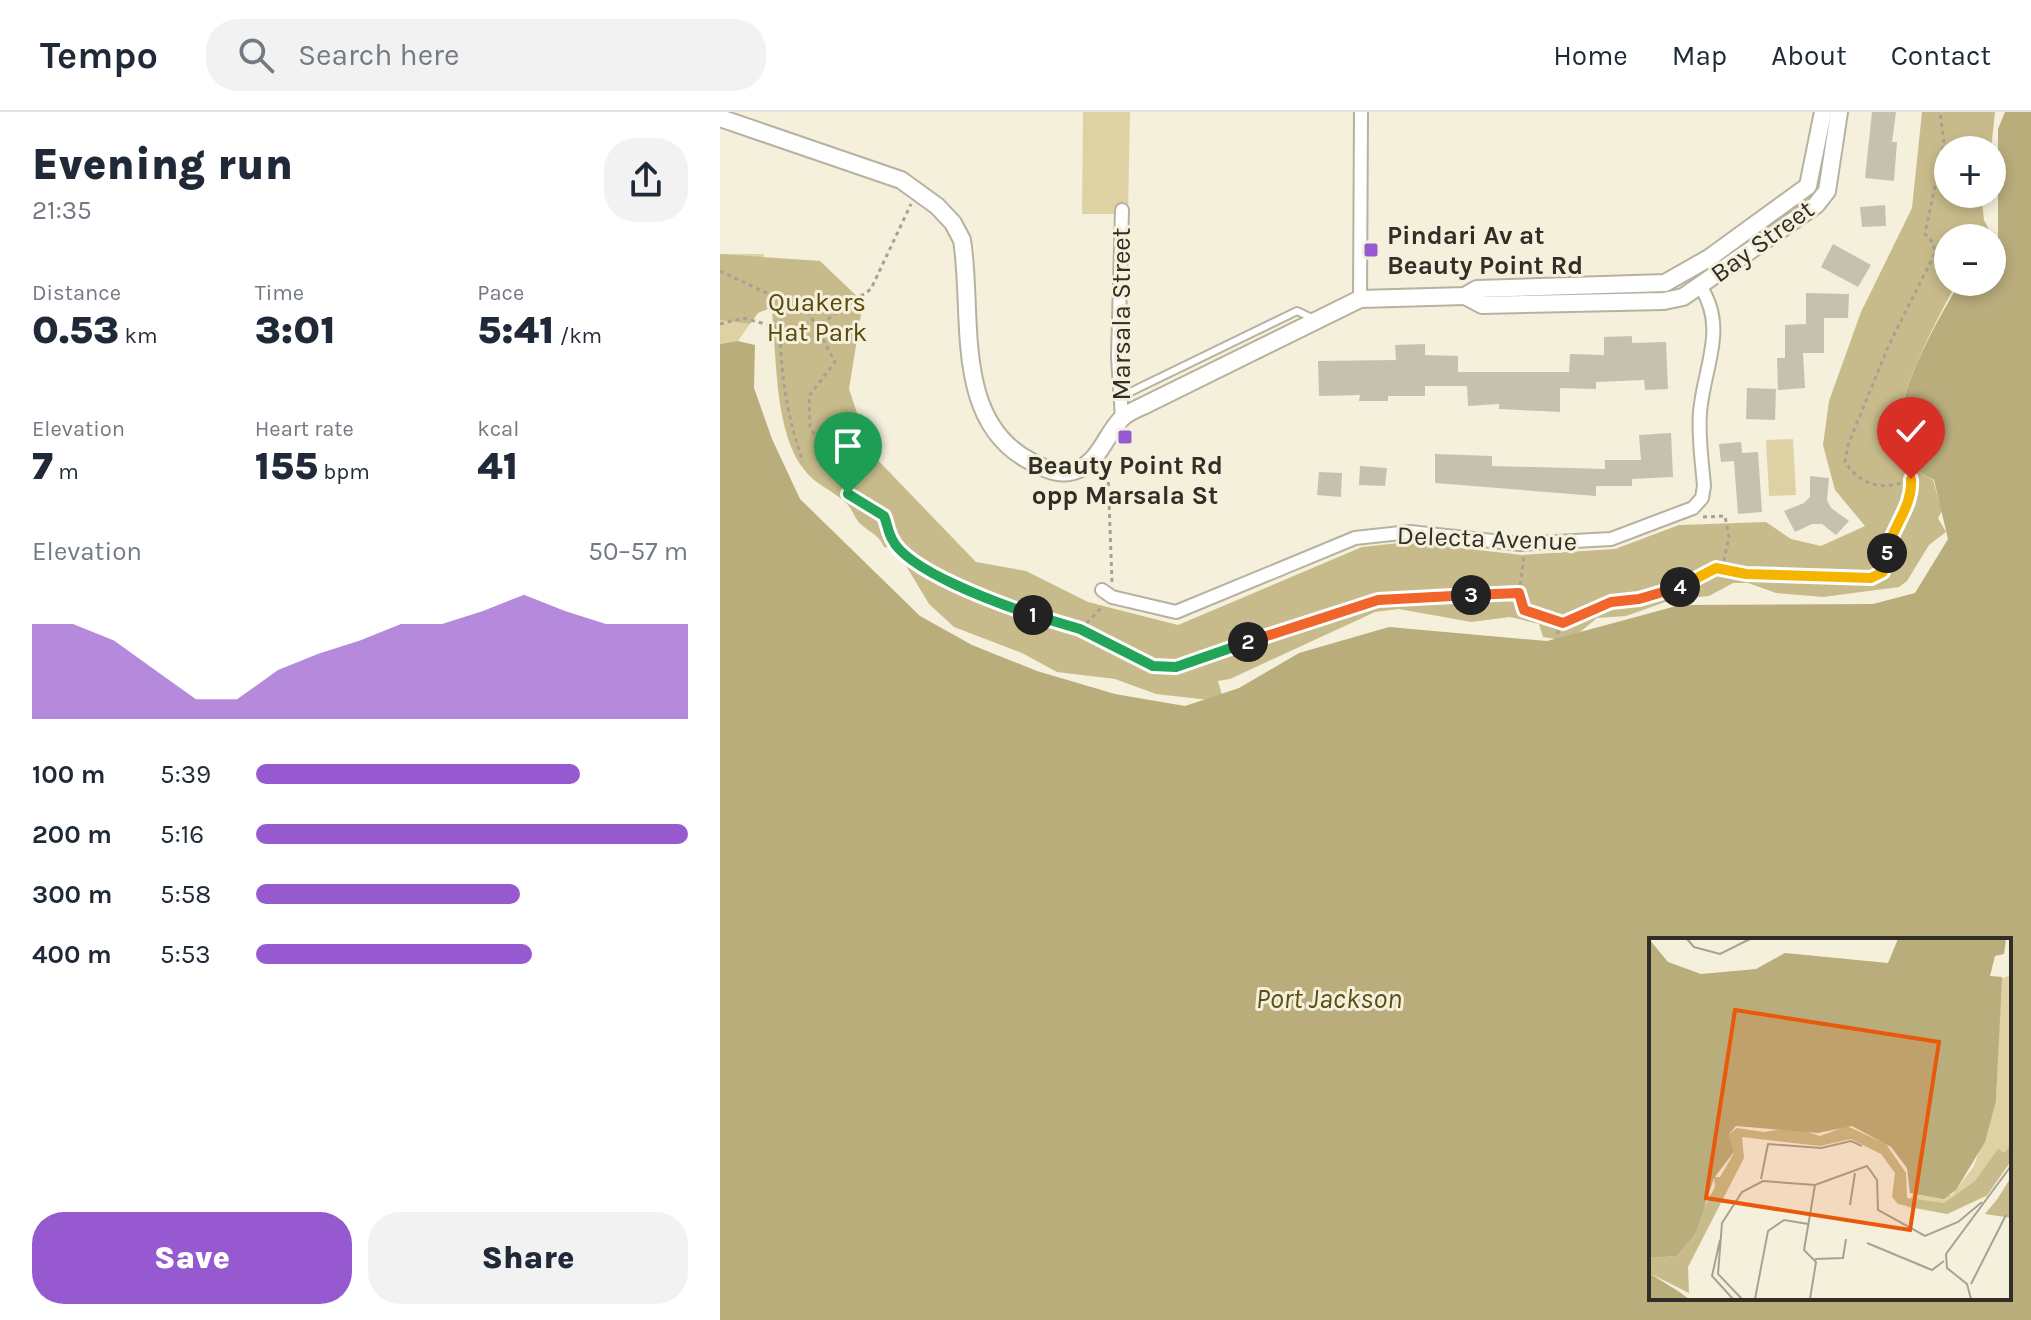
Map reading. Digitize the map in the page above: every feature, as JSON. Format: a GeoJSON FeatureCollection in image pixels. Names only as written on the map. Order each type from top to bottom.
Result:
{"type":"FeatureCollection","features":[{"type":"Feature","properties":{"kind":"street"},"geometry":{"type":"LineString","coordinates":[[1360,299],[1361,112]]}},
{"type":"Feature","properties":{"kind":"street","name":"Bay Street"},"geometry":{"type":"LineString","coordinates":[[1465,296],[1477,289],[1665,283],[1709,258],[1808,186],[1823,112]]}},
{"type":"Feature","properties":{"kind":"street","name":"Bay Street"},"geometry":{"type":"LineString","coordinates":[[1693,508],[1702,498],[1704,486],[1699,413],[1715,322],[1712,304],[1700,286],[1816,205],[1827,191],[1839,112]]}},
{"type":"Feature","properties":{"kind":"street"},"geometry":{"type":"LineString","coordinates":[[720,118],[882,172],[918,189],[953,223],[962,240],[973,383],[989,418],[1005,440],[1026,459],[1050,471],[1067,473],[1091,462],[1122,418],[1314,319],[1360,299],[1465,296],[1482,305],[1664,301],[1683,297],[1700,286]]}},
{"type":"Feature","properties":{"kind":"street","name":"Marsala Street"},"geometry":{"type":"LineString","coordinates":[[1122,210],[1122,418]]}},
{"type":"Feature","properties":{"kind":"street","name":"Delecta Avenue"},"geometry":{"type":"LineString","coordinates":[[1107,594],[1176,612],[1355,538],[1410,532],[1525,544],[1611,539],[1693,508]]}},
{"type":"Feature","properties":{"kind":"lane"},"geometry":{"type":"LineString","coordinates":[[1120,397],[1297,311],[1314,319]]}},
{"type":"Feature","properties":{"kind":"path"},"geometry":{"type":"LineString","coordinates":[[1557,634],[1563,623],[1611,602],[1639,599],[1677,588],[1716,568],[1746,574],[1847,578],[1871,578],[1883,572],[1890,533],[1902,519],[1912,489],[1911,479],[1881,488],[1855,477],[1845,462],[1848,445],[1888,347],[1934,255],[1934,244],[1925,234],[1944,143],[1940,112]]}},
{"type":"Feature","properties":{"kind":"path"},"geometry":{"type":"LineString","coordinates":[[720,324],[743,318],[780,328],[818,326],[871,289],[918,189]]}},
{"type":"Feature","properties":{"kind":"path"},"geometry":{"type":"LineString","coordinates":[[720,271],[809,313],[835,362],[809,396],[810,427],[848,494],[884,516],[892,541],[907,556],[980,598],[1080,629],[1153,666],[1176,667],[1378,600],[1519,593]]}},
{"type":"Feature","properties":{"kind":"path"},"geometry":{"type":"LineString","coordinates":[[780,328],[781,381],[788,421],[803,462]]}},
{"type":"Feature","properties":{"kind":"path"},"geometry":{"type":"LineString","coordinates":[[1080,629],[1107,594],[1108,474]]}},
{"type":"Feature","properties":{"kind":"path"},"geometry":{"type":"LineString","coordinates":[[1693,508],[1699,517],[1725,516],[1729,537],[1722,569]]}},
{"type":"Feature","properties":{"kind":"path"},"geometry":{"type":"LineString","coordinates":[[1525,544],[1519,593],[1524,610],[1563,623]]}},
{"type":"Feature","properties":{"kind":"shaded area"},"geometry":{"type":"Polygon","coordinates":[[[1083,112],[1130,112],[1128,214],[1082,214],[1083,112]]]}},
{"type":"Feature","properties":{"kind":"shaded area"},"geometry":{"type":"Polygon","coordinates":[[[720,254],[764,254],[750,324],[738,341],[720,344],[720,254]]]}},
{"type":"Feature","properties":{"kind":"shaded area"},"geometry":{"type":"Polygon","coordinates":[[[1793,439],[1796,495],[1769,496],[1766,440],[1793,439]]]}},
{"type":"Feature","properties":{"kind":"green space","name":"Quakers Hat Park"},"geometry":{"type":"Polygon","coordinates":[[[1922,112],[1995,112],[1992,136],[1934,136],[1934,208],[1983,208],[1986,224],[1934,224],[1934,296],[1950,296],[1917,363],[1900,410],[1897,430],[1900,453],[1912,467],[1933,480],[1942,511],[1938,518],[1946,532],[1929,545],[1907,581],[1899,587],[1823,597],[1776,593],[1748,583],[1733,583],[1709,596],[1671,600],[1626,616],[1597,618],[1580,632],[1561,640],[1543,637],[1539,624],[1510,617],[1471,622],[1399,609],[1375,612],[1230,679],[1218,681],[1222,695],[1209,700],[1156,694],[1115,679],[1057,672],[1022,653],[954,627],[929,604],[896,549],[884,547],[878,537],[860,523],[848,505],[810,477],[796,456],[782,417],[772,312],[768,309],[758,313],[750,324],[720,320],[720,254],[820,261],[863,302],[849,389],[870,452],[976,562],[1026,571],[1088,602],[1178,625],[1362,547],[1408,542],[1522,555],[1615,549],[1679,525],[1766,522],[1791,539],[1821,546],[1865,526],[1835,490],[1823,445],[1829,401],[1861,312],[1912,208],[1922,112]]]}},
{"type":"Feature","properties":{"kind":"water","name":"Port Jackson"},"geometry":{"type":"Polygon","coordinates":[[[2005,112],[2031,112],[2031,1320],[720,1320],[720,344],[738,341],[755,345],[754,388],[772,439],[800,499],[920,616],[972,645],[1037,671],[1115,694],[1185,706],[1239,688],[1299,653],[1389,627],[1547,641],[1680,605],[1873,604],[1915,593],[1948,539],[1934,480],[1914,468],[1904,457],[1898,440],[1899,418],[1915,368],[1952,296],[2006,296],[2006,224],[1998,224],[1998,208],[2006,208],[2006,136],[1998,136],[1998,129],[2005,112]]]}},
{"type":"Feature","properties":{"kind":"building"},"geometry":{"type":"Polygon","coordinates":[[[1872,112],[1896,112],[1892,142],[1897,142],[1894,181],[1865,178],[1872,112]]]}},
{"type":"Feature","properties":{"kind":"building"},"geometry":{"type":"Polygon","coordinates":[[[1885,205],[1886,226],[1862,227],[1860,207],[1885,205]]]}},
{"type":"Feature","properties":{"kind":"building"},"geometry":{"type":"Polygon","coordinates":[[[1833,244],[1871,265],[1858,287],[1821,267],[1833,244]]]}},
{"type":"Feature","properties":{"kind":"building"},"geometry":{"type":"Polygon","coordinates":[[[1806,293],[1849,294],[1848,318],[1824,318],[1824,353],[1803,353],[1805,388],[1778,390],[1777,358],[1785,358],[1785,325],[1806,324],[1806,293]]]}},
{"type":"Feature","properties":{"kind":"building"},"geometry":{"type":"Polygon","coordinates":[[[1632,336],[1632,343],[1666,342],[1668,389],[1645,390],[1644,380],[1596,382],[1596,389],[1560,388],[1560,412],[1499,409],[1499,404],[1468,406],[1467,386],[1425,386],[1425,396],[1388,396],[1388,401],[1359,401],[1360,395],[1319,396],[1318,361],[1396,360],[1395,345],[1425,344],[1425,355],[1458,356],[1458,372],[1569,372],[1570,354],[1604,355],[1604,337],[1632,336]]]}},
{"type":"Feature","properties":{"kind":"building"},"geometry":{"type":"Polygon","coordinates":[[[1747,388],[1776,389],[1775,420],[1746,419],[1747,388]]]}},
{"type":"Feature","properties":{"kind":"building"},"geometry":{"type":"Polygon","coordinates":[[[1671,433],[1673,477],[1632,479],[1632,486],[1596,486],[1596,496],[1435,483],[1435,454],[1492,456],[1492,466],[1605,469],[1605,460],[1641,460],[1639,435],[1671,433]]]}},
{"type":"Feature","properties":{"kind":"building"},"geometry":{"type":"Polygon","coordinates":[[[1741,442],[1742,453],[1758,452],[1762,512],[1738,514],[1734,461],[1721,462],[1719,444],[1741,442]]]}},
{"type":"Feature","properties":{"kind":"building"},"geometry":{"type":"Polygon","coordinates":[[[1360,466],[1387,468],[1385,486],[1359,485],[1360,466]]]}},
{"type":"Feature","properties":{"kind":"building"},"geometry":{"type":"Polygon","coordinates":[[[1319,472],[1342,473],[1341,497],[1317,495],[1319,472]]]}},
{"type":"Feature","properties":{"kind":"building"},"geometry":{"type":"Polygon","coordinates":[[[1810,476],[1829,478],[1827,500],[1831,508],[1849,521],[1836,535],[1822,524],[1812,524],[1795,532],[1784,511],[1804,503],[1810,497],[1810,476]]]}},
{"type":"Feature","properties":{"kind":"place","name":"Pindari Av at Beauty Point Rd"},"geometry":{"type":"Point","coordinates":[1371,250]}},
{"type":"Feature","properties":{"kind":"place","name":"Beauty Point Rd opp Marsala St"},"geometry":{"type":"Point","coordinates":[1125,437]}},
{"type":"Feature","properties":{"kind":"route"},"geometry":{"type":"LineString","coordinates":[[848,494],[884,516],[892,541],[907,556],[980,598],[1080,629],[1153,666],[1176,667],[1378,600],[1519,593],[1524,610],[1563,623],[1611,602],[1639,599],[1690,584],[1716,568],[1746,574],[1871,578],[1883,572],[1890,533],[1902,519],[1912,489],[1911,479]]}}]}
